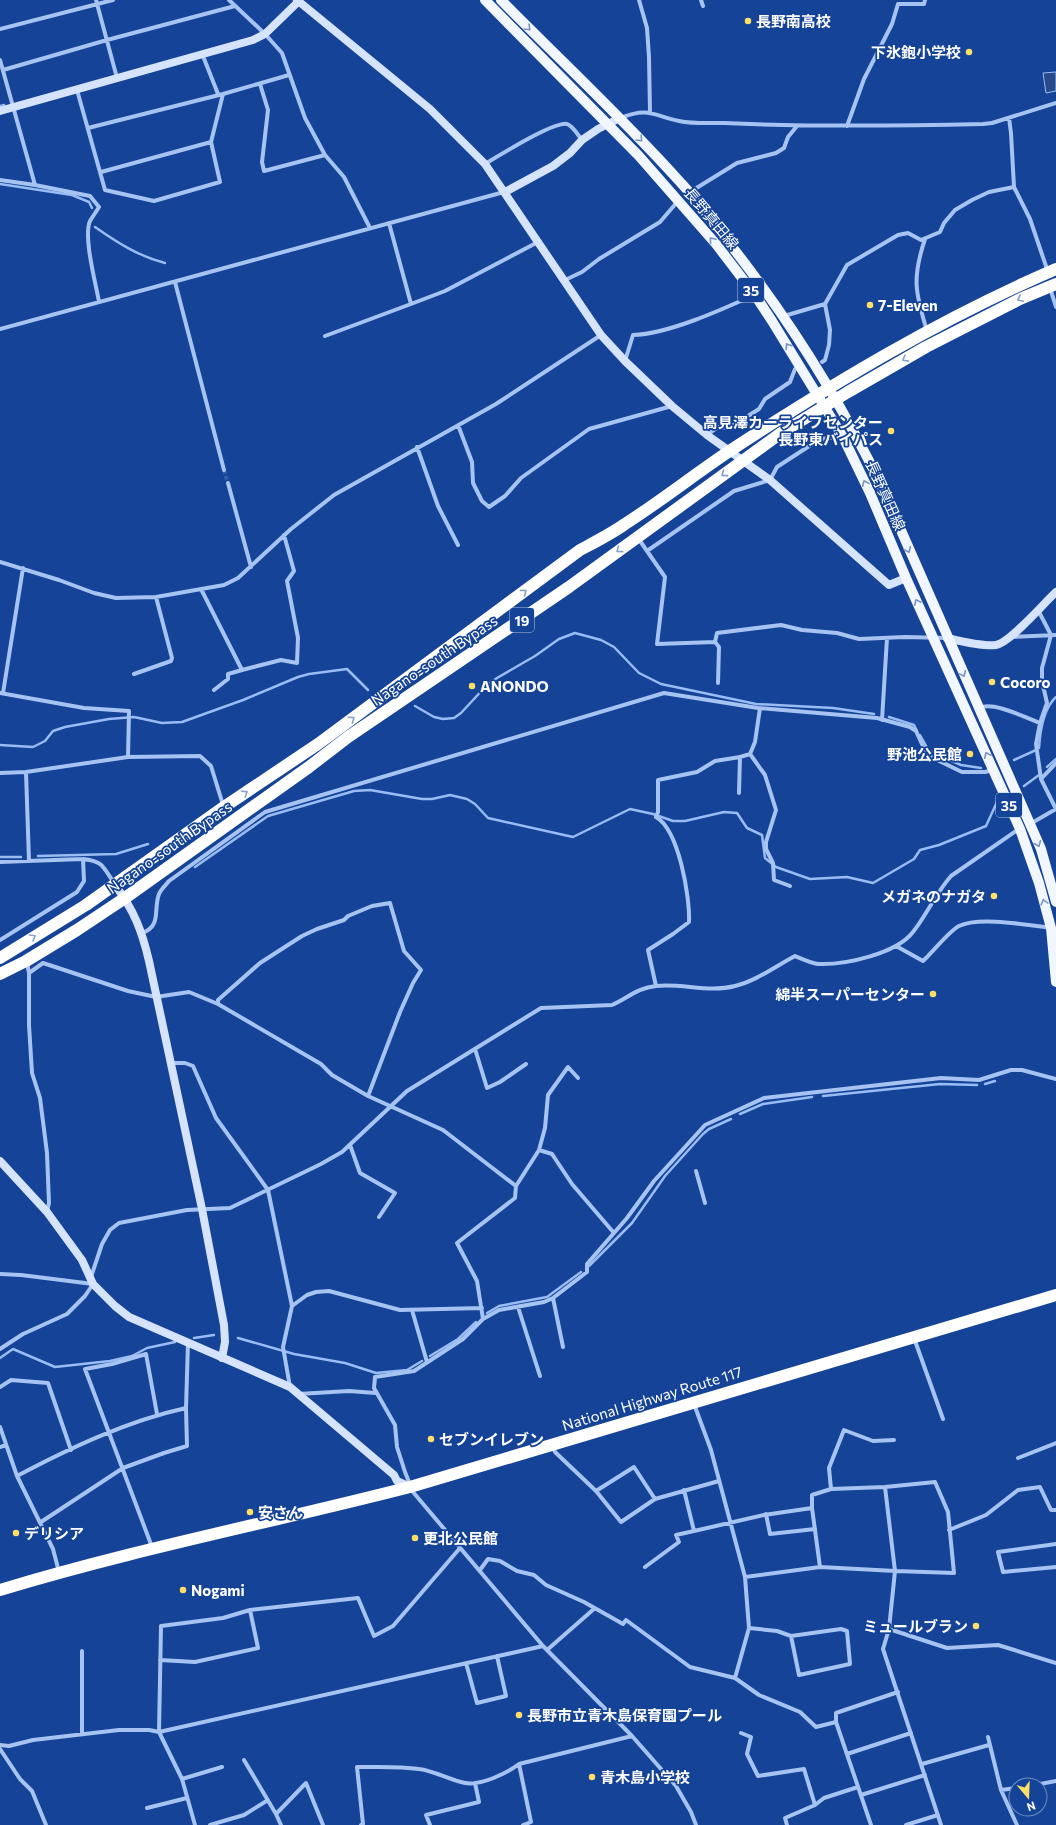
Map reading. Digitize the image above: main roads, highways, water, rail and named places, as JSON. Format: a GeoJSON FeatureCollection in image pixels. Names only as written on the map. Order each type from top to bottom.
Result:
{"type":"FeatureCollection","features":[{"type":"Feature","properties":{"kind":"highway","name":"Nagano-south Bypass"},"geometry":{"type":"LineString","coordinates":[[0,956],[86,905],[224,807],[318,744],[580,550],[624,525],[729,451],[828,388],[927,332],[1052,271]]}},
{"type":"Feature","properties":{"kind":"highway","name":"Nagano-south Bypass"},"geometry":{"type":"LineString","coordinates":[[0,974],[28,967],[77,930],[309,767],[348,737],[519,622],[781,433],[835,399],[958,330],[1020,299],[1053,285]]}},
{"type":"Feature","properties":{"kind":"highway","name":"National Highway Route 117"},"geometry":{"type":"LineString","coordinates":[[0,1590],[59,1572],[310,1513],[410,1486],[1056,1295]]}},
{"type":"Feature","properties":{"kind":"main road","name":"長野真田線"},"geometry":{"type":"LineString","coordinates":[[485,0],[639,156],[716,244],[755,295],[801,366],[843,437],[870,493],[906,578],[1020,829],[1054,928],[1056,982]]}},
{"type":"Feature","properties":{"kind":"main road","name":"長野真田線"},"geometry":{"type":"LineString","coordinates":[[501,0],[620,118],[689,192],[764,286],[784,316],[835,399],[879,481],[978,710],[1041,849],[1056,902]]}},
{"type":"Feature","properties":{"kind":"water"},"geometry":{"type":"Polygon","coordinates":[[[1056,72],[1056,91],[1046,93],[1043,73],[1056,72]]]}},
{"type":"Feature","properties":{"kind":"waterway"},"geometry":{"type":"LineString","coordinates":[[0,106],[4,105]]}},
{"type":"Feature","properties":{"kind":"waterway"},"geometry":{"type":"LineString","coordinates":[[0,184],[72,195],[89,202],[92,208]]}},
{"type":"Feature","properties":{"kind":"waterway"},"geometry":{"type":"LineString","coordinates":[[95,227],[128,248],[146,257],[165,263]]}},
{"type":"Feature","properties":{"kind":"waterway"},"geometry":{"type":"LineString","coordinates":[[415,706],[434,717],[443,719],[454,718],[461,713],[486,686],[497,678],[535,656],[559,639],[575,633],[601,640],[614,647],[639,673],[661,684],[756,704],[833,708],[874,714]]}},
{"type":"Feature","properties":{"kind":"waterway"},"geometry":{"type":"LineString","coordinates":[[0,745],[33,747],[45,741],[53,731],[65,727],[109,719],[134,717],[162,723],[182,722],[309,674],[347,669],[368,690]]}},
{"type":"Feature","properties":{"kind":"waterway"},"geometry":{"type":"LineString","coordinates":[[1039,748],[1040,735],[1048,707],[1056,697]]}},
{"type":"Feature","properties":{"kind":"waterway"},"geometry":{"type":"LineString","coordinates":[[889,717],[914,725],[917,731]]}},
{"type":"Feature","properties":{"kind":"waterway"},"geometry":{"type":"LineString","coordinates":[[920,735],[929,751],[961,765],[981,768]]}},
{"type":"Feature","properties":{"kind":"waterway"},"geometry":{"type":"LineString","coordinates":[[1014,760],[1036,750]]}},
{"type":"Feature","properties":{"kind":"waterway"},"geometry":{"type":"LineString","coordinates":[[1047,767],[1056,759]]}},
{"type":"Feature","properties":{"kind":"waterway"},"geometry":{"type":"LineString","coordinates":[[1024,786],[1039,775]]}},
{"type":"Feature","properties":{"kind":"waterway"},"geometry":{"type":"LineString","coordinates":[[195,867],[268,816],[354,791],[370,790],[422,799],[432,799],[450,795],[467,799],[475,804],[488,818],[573,837],[630,809],[653,814],[673,821],[685,821],[724,812],[737,813],[747,828],[762,835],[765,858],[776,867],[810,879],[847,877],[873,883],[914,859],[920,850],[939,845],[986,826],[997,802]]}},
{"type":"Feature","properties":{"kind":"waterway"},"geometry":{"type":"LineString","coordinates":[[38,856],[116,854],[148,844]]}},
{"type":"Feature","properties":{"kind":"waterway"},"geometry":{"type":"LineString","coordinates":[[0,857],[21,857]]}},
{"type":"Feature","properties":{"kind":"waterway"},"geometry":{"type":"LineString","coordinates":[[985,1084],[995,1081]]}},
{"type":"Feature","properties":{"kind":"waterway"},"geometry":{"type":"LineString","coordinates":[[823,1096],[940,1084],[977,1085]]}},
{"type":"Feature","properties":{"kind":"waterway"},"geometry":{"type":"LineString","coordinates":[[740,1114],[763,1104],[812,1097]]}},
{"type":"Feature","properties":{"kind":"waterway"},"geometry":{"type":"LineString","coordinates":[[589,1266],[632,1223],[665,1176],[703,1134],[709,1129],[731,1119]]}},
{"type":"Feature","properties":{"kind":"waterway"},"geometry":{"type":"LineString","coordinates":[[487,1313],[499,1306],[547,1297],[581,1272]]}},
{"type":"Feature","properties":{"kind":"waterway"},"geometry":{"type":"LineString","coordinates":[[430,1356],[458,1339],[476,1322]]}},
{"type":"Feature","properties":{"kind":"waterway"},"geometry":{"type":"LineString","coordinates":[[194,1338],[214,1335]]}},
{"type":"Feature","properties":{"kind":"waterway"},"geometry":{"type":"LineString","coordinates":[[238,1338],[294,1354],[345,1363],[376,1373],[407,1370],[422,1361]]}},
{"type":"Feature","properties":{"kind":"waterway"},"geometry":{"type":"LineString","coordinates":[[0,1358],[13,1349],[55,1367],[110,1361],[132,1356],[147,1348],[175,1342]]}},
{"type":"Feature","properties":{"kind":"tunnel"},"geometry":{"type":"LineString","coordinates":[[224,470],[228,483]]}},
{"type":"Feature","properties":{"kind":"place","name":"長野南高校"},"geometry":{"type":"Point","coordinates":[748,21]}},
{"type":"Feature","properties":{"kind":"place","name":"下氷鉋小学校"},"geometry":{"type":"Point","coordinates":[969,52]}},
{"type":"Feature","properties":{"kind":"place","name":"7-Eleven"},"geometry":{"type":"Point","coordinates":[870,305]}},
{"type":"Feature","properties":{"kind":"place","name":"高見澤カーライフセンター 長野東バイパス"},"geometry":{"type":"Point","coordinates":[891,431]}},
{"type":"Feature","properties":{"kind":"place","name":"Cocoro"},"geometry":{"type":"Point","coordinates":[992,682]}},
{"type":"Feature","properties":{"kind":"place","name":"ANONDO"},"geometry":{"type":"Point","coordinates":[472,686]}},
{"type":"Feature","properties":{"kind":"place","name":"野池公民館"},"geometry":{"type":"Point","coordinates":[970,754]}},
{"type":"Feature","properties":{"kind":"place","name":"メガネのナガタ"},"geometry":{"type":"Point","coordinates":[994,896]}},
{"type":"Feature","properties":{"kind":"place","name":"綿半スーパーセンター"},"geometry":{"type":"Point","coordinates":[933,994]}},
{"type":"Feature","properties":{"kind":"place","name":"セブンイレブン"},"geometry":{"type":"Point","coordinates":[431,1439]}},
{"type":"Feature","properties":{"kind":"place","name":"安さん"},"geometry":{"type":"Point","coordinates":[250,1512]}},
{"type":"Feature","properties":{"kind":"place","name":"デリシア"},"geometry":{"type":"Point","coordinates":[16,1533]}},
{"type":"Feature","properties":{"kind":"place","name":"更北公民館"},"geometry":{"type":"Point","coordinates":[415,1538]}},
{"type":"Feature","properties":{"kind":"place","name":"Nogami"},"geometry":{"type":"Point","coordinates":[183,1590]}},
{"type":"Feature","properties":{"kind":"place","name":"ミュールブラン"},"geometry":{"type":"Point","coordinates":[976,1626]}},
{"type":"Feature","properties":{"kind":"place","name":"長野市立青木島保育園プール"},"geometry":{"type":"Point","coordinates":[519,1715]}},
{"type":"Feature","properties":{"kind":"place","name":"青木島小学校"},"geometry":{"type":"Point","coordinates":[592,1777]}}]}
